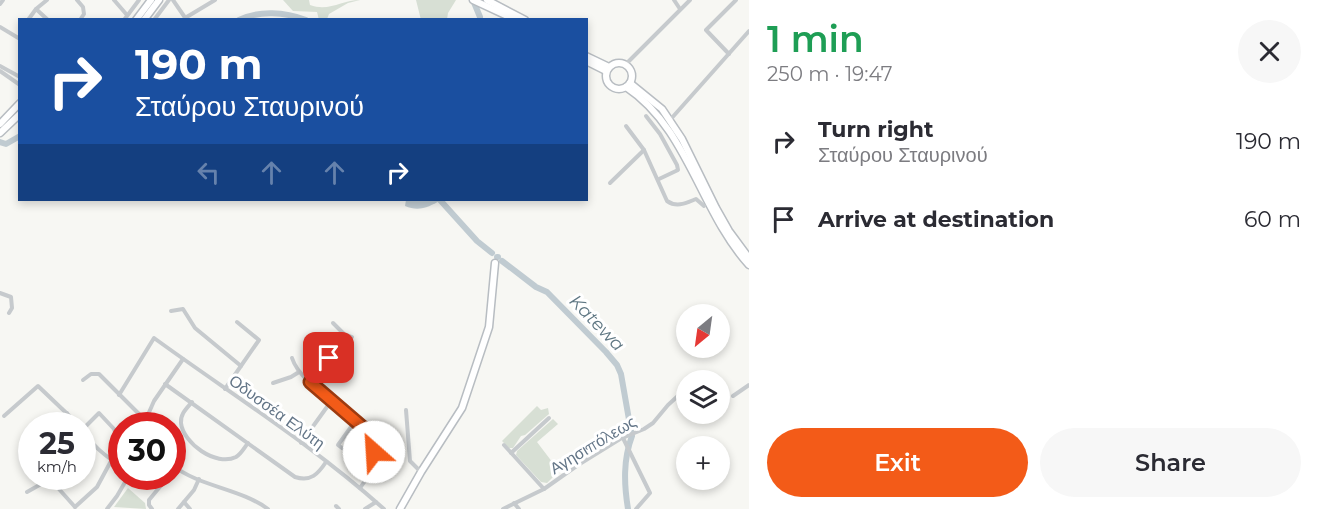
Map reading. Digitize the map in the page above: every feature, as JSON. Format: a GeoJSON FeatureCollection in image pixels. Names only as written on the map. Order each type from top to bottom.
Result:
{"type":"FeatureCollection","features":[{"type":"Feature","properties":{"kind":"main road"},"geometry":{"type":"LineString","coordinates":[[138,18],[151,0]]}},
{"type":"Feature","properties":{"kind":"main road"},"geometry":{"type":"LineString","coordinates":[[146,18],[159,0]]}},
{"type":"Feature","properties":{"kind":"main road"},"geometry":{"type":"LineString","coordinates":[[473,0],[487,2],[521,18]]}},
{"type":"Feature","properties":{"kind":"main road"},"geometry":{"type":"LineString","coordinates":[[487,2],[513,18]]}},
{"type":"Feature","properties":{"kind":"main road"},"geometry":{"type":"LineString","coordinates":[[588,57],[608,69]]}},
{"type":"Feature","properties":{"kind":"main road"},"geometry":{"type":"LineString","coordinates":[[588,62],[608,69]]}},
{"type":"Feature","properties":{"kind":"main road"},"geometry":{"type":"LineString","coordinates":[[616,63],[625,65],[631,72],[628,85],[619,89],[611,87],[606,80],[608,69],[616,63]]}},
{"type":"Feature","properties":{"kind":"main road"},"geometry":{"type":"LineString","coordinates":[[628,85],[662,109],[682,139],[725,224],[749,258]]}},
{"type":"Feature","properties":{"kind":"main road"},"geometry":{"type":"LineString","coordinates":[[628,85],[654,109],[667,127],[712,212],[749,265]]}},
{"type":"Feature","properties":{"kind":"main road"},"geometry":{"type":"LineString","coordinates":[[0,124],[18,105]]}},
{"type":"Feature","properties":{"kind":"main road"},"geometry":{"type":"LineString","coordinates":[[0,133],[18,116]]}},
{"type":"Feature","properties":{"kind":"main road"},"geometry":{"type":"LineString","coordinates":[[400,509],[462,408],[489,327],[495,263]]}},
{"type":"Feature","properties":{"kind":"street"},"geometry":{"type":"LineString","coordinates":[[0,4],[3,0]]}},
{"type":"Feature","properties":{"kind":"street"},"geometry":{"type":"LineString","coordinates":[[29,18],[46,0]]}},
{"type":"Feature","properties":{"kind":"street"},"geometry":{"type":"LineString","coordinates":[[77,0],[84,14],[81,18]]}},
{"type":"Feature","properties":{"kind":"street"},"geometry":{"type":"LineString","coordinates":[[114,0],[127,15]]}},
{"type":"Feature","properties":{"kind":"street"},"geometry":{"type":"LineString","coordinates":[[125,18],[139,0]]}},
{"type":"Feature","properties":{"kind":"street"},"geometry":{"type":"LineString","coordinates":[[156,18],[171,0],[185,18]]}},
{"type":"Feature","properties":{"kind":"street"},"geometry":{"type":"LineString","coordinates":[[188,18],[215,0]]}},
{"type":"Feature","properties":{"kind":"street"},"geometry":{"type":"LineString","coordinates":[[674,0],[680,9]]}},
{"type":"Feature","properties":{"kind":"street"},"geometry":{"type":"LineString","coordinates":[[625,65],[690,0]]}},
{"type":"Feature","properties":{"kind":"street"},"geometry":{"type":"LineString","coordinates":[[729,54],[706,30],[736,0]]}},
{"type":"Feature","properties":{"kind":"street"},"geometry":{"type":"LineString","coordinates":[[36,9],[46,18]]}},
{"type":"Feature","properties":{"kind":"street"},"geometry":{"type":"LineString","coordinates":[[0,27],[18,38]]}},
{"type":"Feature","properties":{"kind":"street"},"geometry":{"type":"LineString","coordinates":[[670,121],[749,31]]}},
{"type":"Feature","properties":{"kind":"street"},"geometry":{"type":"LineString","coordinates":[[0,66],[18,76]]}},
{"type":"Feature","properties":{"kind":"street"},"geometry":{"type":"LineString","coordinates":[[0,71],[18,84]]}},
{"type":"Feature","properties":{"kind":"street"},"geometry":{"type":"LineString","coordinates":[[646,116],[660,134],[677,165],[678,170],[659,180]]}},
{"type":"Feature","properties":{"kind":"street"},"geometry":{"type":"LineString","coordinates":[[626,126],[644,150],[668,201],[680,205],[696,199],[704,206]]}},
{"type":"Feature","properties":{"kind":"street"},"geometry":{"type":"LineString","coordinates":[[610,183],[644,150]]}},
{"type":"Feature","properties":{"kind":"street"},"geometry":{"type":"LineString","coordinates":[[0,293],[11,297],[12,308],[9,313]]}},
{"type":"Feature","properties":{"kind":"street"},"geometry":{"type":"LineString","coordinates":[[171,311],[183,309],[195,328],[241,366]]}},
{"type":"Feature","properties":{"kind":"street"},"geometry":{"type":"LineString","coordinates":[[225,389],[259,340],[257,336],[237,322]]}},
{"type":"Feature","properties":{"kind":"street"},"geometry":{"type":"LineString","coordinates":[[333,323],[344,334],[352,338]]}},
{"type":"Feature","properties":{"kind":"street","name":"Οδυσσέα Ελύτη"},"geometry":{"type":"LineString","coordinates":[[119,395],[154,338],[301,443],[384,509]]}},
{"type":"Feature","properties":{"kind":"street"},"geometry":{"type":"LineString","coordinates":[[292,358],[299,372],[367,431],[374,452],[373,468],[360,488]]}},
{"type":"Feature","properties":{"kind":"street"},"geometry":{"type":"LineString","coordinates":[[310,382],[329,358],[339,362]]}},
{"type":"Feature","properties":{"kind":"street"},"geometry":{"type":"LineString","coordinates":[[149,412],[165,384],[183,359]]}},
{"type":"Feature","properties":{"kind":"street"},"geometry":{"type":"LineString","coordinates":[[273,383],[279,378],[299,372]]}},
{"type":"Feature","properties":{"kind":"street"},"geometry":{"type":"LineString","coordinates":[[83,380],[91,374],[99,374],[137,412]]}},
{"type":"Feature","properties":{"kind":"street"},"geometry":{"type":"LineString","coordinates":[[165,384],[295,477],[302,479],[315,476],[326,462]]}},
{"type":"Feature","properties":{"kind":"street"},"geometry":{"type":"LineString","coordinates":[[4,416],[38,386],[66,412]]}},
{"type":"Feature","properties":{"kind":"street"},"geometry":{"type":"LineString","coordinates":[[733,396],[749,386]]}},
{"type":"Feature","properties":{"kind":"street","name":"Αγησιπόλεως"},"geometry":{"type":"LineString","coordinates":[[502,509],[544,489],[578,465],[653,423],[676,398]]}},
{"type":"Feature","properties":{"kind":"street"},"geometry":{"type":"LineString","coordinates":[[301,443],[332,400]]}},
{"type":"Feature","properties":{"kind":"street"},"geometry":{"type":"LineString","coordinates":[[192,402],[182,414],[181,423],[185,434],[206,453],[226,459],[235,458],[248,443]]}},
{"type":"Feature","properties":{"kind":"street"},"geometry":{"type":"LineString","coordinates":[[406,410],[410,461],[421,472]]}},
{"type":"Feature","properties":{"kind":"street"},"geometry":{"type":"LineString","coordinates":[[96,415],[99,412],[108,422]]}},
{"type":"Feature","properties":{"kind":"street"},"geometry":{"type":"LineString","coordinates":[[511,453],[549,418]]}},
{"type":"Feature","properties":{"kind":"street"},"geometry":{"type":"LineString","coordinates":[[342,448],[338,445],[356,420]]}},
{"type":"Feature","properties":{"kind":"street"},"geometry":{"type":"LineString","coordinates":[[623,438],[650,494],[636,509]]}},
{"type":"Feature","properties":{"kind":"street"},"geometry":{"type":"LineString","coordinates":[[96,445],[108,458]]}},
{"type":"Feature","properties":{"kind":"street"},"geometry":{"type":"LineString","coordinates":[[504,445],[544,489]]}},
{"type":"Feature","properties":{"kind":"street"},"geometry":{"type":"LineString","coordinates":[[27,492],[50,479],[74,508],[97,487],[108,467]]}},
{"type":"Feature","properties":{"kind":"street"},"geometry":{"type":"LineString","coordinates":[[186,473],[239,493],[268,509]]}},
{"type":"Feature","properties":{"kind":"street"},"geometry":{"type":"LineString","coordinates":[[178,509],[199,479]]}},
{"type":"Feature","properties":{"kind":"street"},"geometry":{"type":"LineString","coordinates":[[107,509],[120,490]]}},
{"type":"Feature","properties":{"kind":"street"},"geometry":{"type":"LineString","coordinates":[[152,509],[149,505],[151,498],[157,490]]}},
{"type":"Feature","properties":{"kind":"street"},"geometry":{"type":"LineString","coordinates":[[184,502],[190,509]]}},
{"type":"Feature","properties":{"kind":"street"},"geometry":{"type":"LineString","coordinates":[[365,509],[376,502]]}},
{"type":"Feature","properties":{"kind":"street"},"geometry":{"type":"LineString","coordinates":[[253,509],[259,503]]}},
{"type":"Feature","properties":{"kind":"street"},"geometry":{"type":"LineString","coordinates":[[514,503],[519,509]]}},
{"type":"Feature","properties":{"kind":"shaded area"},"geometry":{"type":"Polygon","coordinates":[[[283,0],[309,0],[310,5],[323,7],[360,0],[348,3],[329,14],[327,18],[318,18],[317,12],[293,11],[283,0]]]}},
{"type":"Feature","properties":{"kind":"shaded area"},"geometry":{"type":"Polygon","coordinates":[[[416,0],[456,0],[447,18],[420,18],[416,0]]]}},
{"type":"Feature","properties":{"kind":"shaded area"},"geometry":{"type":"Polygon","coordinates":[[[406,201],[439,201],[419,209],[405,206],[406,201]]]}},
{"type":"Feature","properties":{"kind":"shaded area"},"geometry":{"type":"Polygon","coordinates":[[[537,406],[541,410],[548,408],[549,414],[521,436],[513,448],[509,448],[502,441],[537,406]]]}},
{"type":"Feature","properties":{"kind":"shaded area"},"geometry":{"type":"Polygon","coordinates":[[[553,419],[558,424],[537,442],[559,471],[547,483],[541,482],[516,455],[517,451],[553,419]]]}},
{"type":"Feature","properties":{"kind":"shaded area"},"geometry":{"type":"Polygon","coordinates":[[[127,490],[130,490],[145,503],[146,509],[114,507],[127,490]]]}},
{"type":"Feature","properties":{"kind":"waterway"},"geometry":{"type":"LineString","coordinates":[[473,0],[480,17]]}},
{"type":"Feature","properties":{"kind":"waterway"},"geometry":{"type":"LineString","coordinates":[[244,18],[263,13],[299,18]]}},
{"type":"Feature","properties":{"kind":"waterway"},"geometry":{"type":"LineString","coordinates":[[0,142],[6,144],[18,137]]}},
{"type":"Feature","properties":{"kind":"waterway","name":"Katewa"},"geometry":{"type":"LineString","coordinates":[[441,201],[477,241],[492,253]]}},
{"type":"Feature","properties":{"kind":"waterway","name":"Katewa"},"geometry":{"type":"LineString","coordinates":[[502,261],[536,287],[547,292],[617,365],[621,374],[631,431]]}},
{"type":"Feature","properties":{"kind":"waterway","name":"Katewa"},"geometry":{"type":"LineString","coordinates":[[628,509],[625,472],[632,436]]}},
{"type":"Feature","properties":{"kind":"route"},"geometry":{"type":"LineString","coordinates":[[329,358],[310,382],[367,431],[374,452]]}}]}
